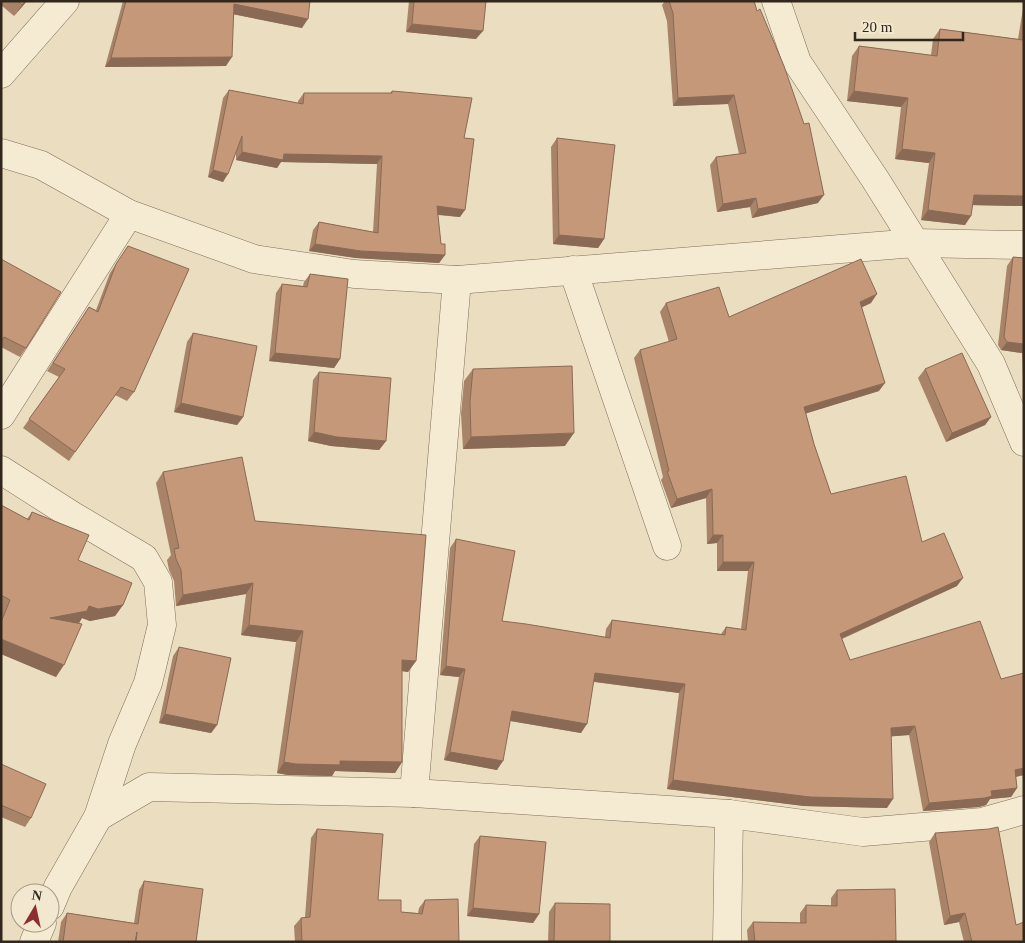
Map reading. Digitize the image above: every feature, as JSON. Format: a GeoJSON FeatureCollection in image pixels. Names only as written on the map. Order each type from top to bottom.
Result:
{"type":"FeatureCollection","features":[{"type":"Feature","properties":{"kind":"street"},"geometry":{"type":"LineString","coordinates":[[1,74],[65,1]]}},
{"type":"Feature","properties":{"kind":"street"},"geometry":{"type":"LineString","coordinates":[[776,1],[797,62],[875,179],[991,364],[1024,442]]}},
{"type":"Feature","properties":{"kind":"street"},"geometry":{"type":"LineString","coordinates":[[1,153],[40,166],[129,214],[254,259],[354,274],[458,280],[915,243],[1024,245]]}},
{"type":"Feature","properties":{"kind":"street"},"geometry":{"type":"LineString","coordinates":[[1,416],[129,214]]}},
{"type":"Feature","properties":{"kind":"street"},"geometry":{"type":"LineString","coordinates":[[573,270],[667,546]]}},
{"type":"Feature","properties":{"kind":"street"},"geometry":{"type":"LineString","coordinates":[[414,793],[458,280]]}},
{"type":"Feature","properties":{"kind":"street"},"geometry":{"type":"LineString","coordinates":[[1,470],[144,558],[158,582],[162,625],[148,683],[122,744],[98,816],[60,883]]}},
{"type":"Feature","properties":{"kind":"street"},"geometry":{"type":"LineString","coordinates":[[98,816],[149,787],[414,793],[729,814],[863,832],[982,822],[1024,810]]}},
{"type":"Feature","properties":{"kind":"street"},"geometry":{"type":"LineString","coordinates":[[727,942],[729,814]]}},
{"type":"Feature","properties":{"kind":"building"},"geometry":{"type":"Polygon","coordinates":[[[126,1],[310,1],[308,19],[234,4],[232,57],[111,58],[126,1]]]}},
{"type":"Feature","properties":{"kind":"building"},"geometry":{"type":"Polygon","coordinates":[[[414,1],[486,1],[483,31],[412,24],[414,1]]]}},
{"type":"Feature","properties":{"kind":"building"},"geometry":{"type":"Polygon","coordinates":[[[669,1],[754,1],[757,11],[760,9],[784,66],[804,124],[809,123],[824,195],[758,209],[756,198],[723,204],[716,157],[746,153],[734,95],[678,98],[673,13],[669,1]]]}},
{"type":"Feature","properties":{"kind":"building"},"geometry":{"type":"Polygon","coordinates":[[[940,29],[1023,40],[1024,35],[1024,196],[974,195],[971,216],[928,210],[935,153],[902,149],[908,98],[854,91],[859,46],[937,56],[940,29]]]}},
{"type":"Feature","properties":{"kind":"building"},"geometry":{"type":"Polygon","coordinates":[[[229,90],[303,104],[304,93],[392,93],[392,91],[472,98],[464,138],[474,139],[465,210],[437,206],[441,244],[445,244],[445,255],[361,251],[315,244],[319,222],[378,233],[382,156],[284,154],[283,160],[242,152],[242,136],[228,174],[213,170],[229,90]]]}},
{"type":"Feature","properties":{"kind":"building"},"geometry":{"type":"Polygon","coordinates":[[[557,138],[615,145],[604,239],[559,235],[557,138]]]}},
{"type":"Feature","properties":{"kind":"building"},"geometry":{"type":"Polygon","coordinates":[[[128,246],[189,269],[134,392],[121,387],[75,452],[29,419],[65,369],[53,363],[89,307],[98,312],[116,264],[128,246]]]}},
{"type":"Feature","properties":{"kind":"building"},"geometry":{"type":"Polygon","coordinates":[[[1013,257],[1024,258],[1024,344],[1007,342],[1004,337],[1013,257]]]}},
{"type":"Feature","properties":{"kind":"building"},"geometry":{"type":"Polygon","coordinates":[[[1,259],[61,292],[26,348],[4,337],[1,342],[1,259]]]}},
{"type":"Feature","properties":{"kind":"building"},"geometry":{"type":"Polygon","coordinates":[[[861,259],[877,294],[860,302],[885,383],[804,407],[814,444],[831,494],[906,476],[922,542],[944,533],[963,578],[840,634],[850,660],[980,621],[1001,679],[1024,673],[1024,768],[1015,770],[1017,788],[991,791],[992,796],[985,798],[929,803],[915,726],[891,728],[893,799],[810,797],[673,780],[685,684],[595,673],[587,724],[512,711],[503,761],[450,752],[465,669],[446,666],[456,539],[515,551],[502,621],[610,638],[612,620],[725,635],[726,627],[746,630],[754,562],[723,562],[723,535],[713,535],[712,489],[677,499],[667,471],[669,471],[640,350],[677,339],[666,303],[719,287],[729,317],[861,259]]]}},
{"type":"Feature","properties":{"kind":"building"},"geometry":{"type":"Polygon","coordinates":[[[310,274],[348,279],[340,359],[275,353],[282,284],[307,287],[310,274]]]}},
{"type":"Feature","properties":{"kind":"building"},"geometry":{"type":"Polygon","coordinates":[[[193,333],[257,346],[243,417],[181,403],[193,333]]]}},
{"type":"Feature","properties":{"kind":"building"},"geometry":{"type":"Polygon","coordinates":[[[962,353],[991,417],[952,433],[925,369],[962,353]]]}},
{"type":"Feature","properties":{"kind":"building"},"geometry":{"type":"Polygon","coordinates":[[[572,366],[574,433],[471,437],[470,401],[473,369],[572,366]]]}},
{"type":"Feature","properties":{"kind":"building"},"geometry":{"type":"Polygon","coordinates":[[[319,372],[391,378],[386,441],[337,437],[314,432],[319,372]]]}},
{"type":"Feature","properties":{"kind":"building"},"geometry":{"type":"Polygon","coordinates":[[[242,457],[255,521],[426,535],[416,661],[402,660],[402,762],[340,761],[340,765],[284,762],[303,631],[249,625],[253,583],[183,595],[181,570],[174,549],[179,548],[163,472],[242,457]]]}},
{"type":"Feature","properties":{"kind":"building"},"geometry":{"type":"Polygon","coordinates":[[[1,505],[29,520],[32,512],[89,535],[78,560],[132,583],[123,605],[98,609],[89,606],[87,611],[50,618],[82,624],[64,665],[1,639],[1,622],[10,600],[1,595],[1,505]]]}},
{"type":"Feature","properties":{"kind":"building"},"geometry":{"type":"Polygon","coordinates":[[[179,647],[231,658],[217,725],[165,714],[179,647]]]}},
{"type":"Feature","properties":{"kind":"building"},"geometry":{"type":"Polygon","coordinates":[[[1,764],[46,784],[31,818],[1,805],[1,764]]]}},
{"type":"Feature","properties":{"kind":"building"},"geometry":{"type":"Polygon","coordinates":[[[998,827],[1016,925],[1024,922],[1024,942],[972,942],[965,913],[950,916],[935,833],[998,827]]]}},
{"type":"Feature","properties":{"kind":"building"},"geometry":{"type":"Polygon","coordinates":[[[317,829],[383,834],[378,900],[401,900],[401,912],[422,914],[425,900],[458,899],[459,942],[302,942],[301,918],[310,917],[317,829]]]}},
{"type":"Feature","properties":{"kind":"building"},"geometry":{"type":"Polygon","coordinates":[[[480,836],[546,842],[539,914],[473,908],[480,836]]]}},
{"type":"Feature","properties":{"kind":"building"},"geometry":{"type":"Polygon","coordinates":[[[144,881],[203,889],[196,942],[136,942],[137,932],[135,942],[63,942],[67,913],[138,924],[144,881]]]}},
{"type":"Feature","properties":{"kind":"building"},"geometry":{"type":"Polygon","coordinates":[[[895,889],[896,941],[755,942],[753,922],[806,923],[806,905],[837,906],[837,890],[895,889]]]}},
{"type":"Feature","properties":{"kind":"building"},"geometry":{"type":"Polygon","coordinates":[[[555,903],[610,904],[610,942],[554,942],[555,903]]]}}]}
